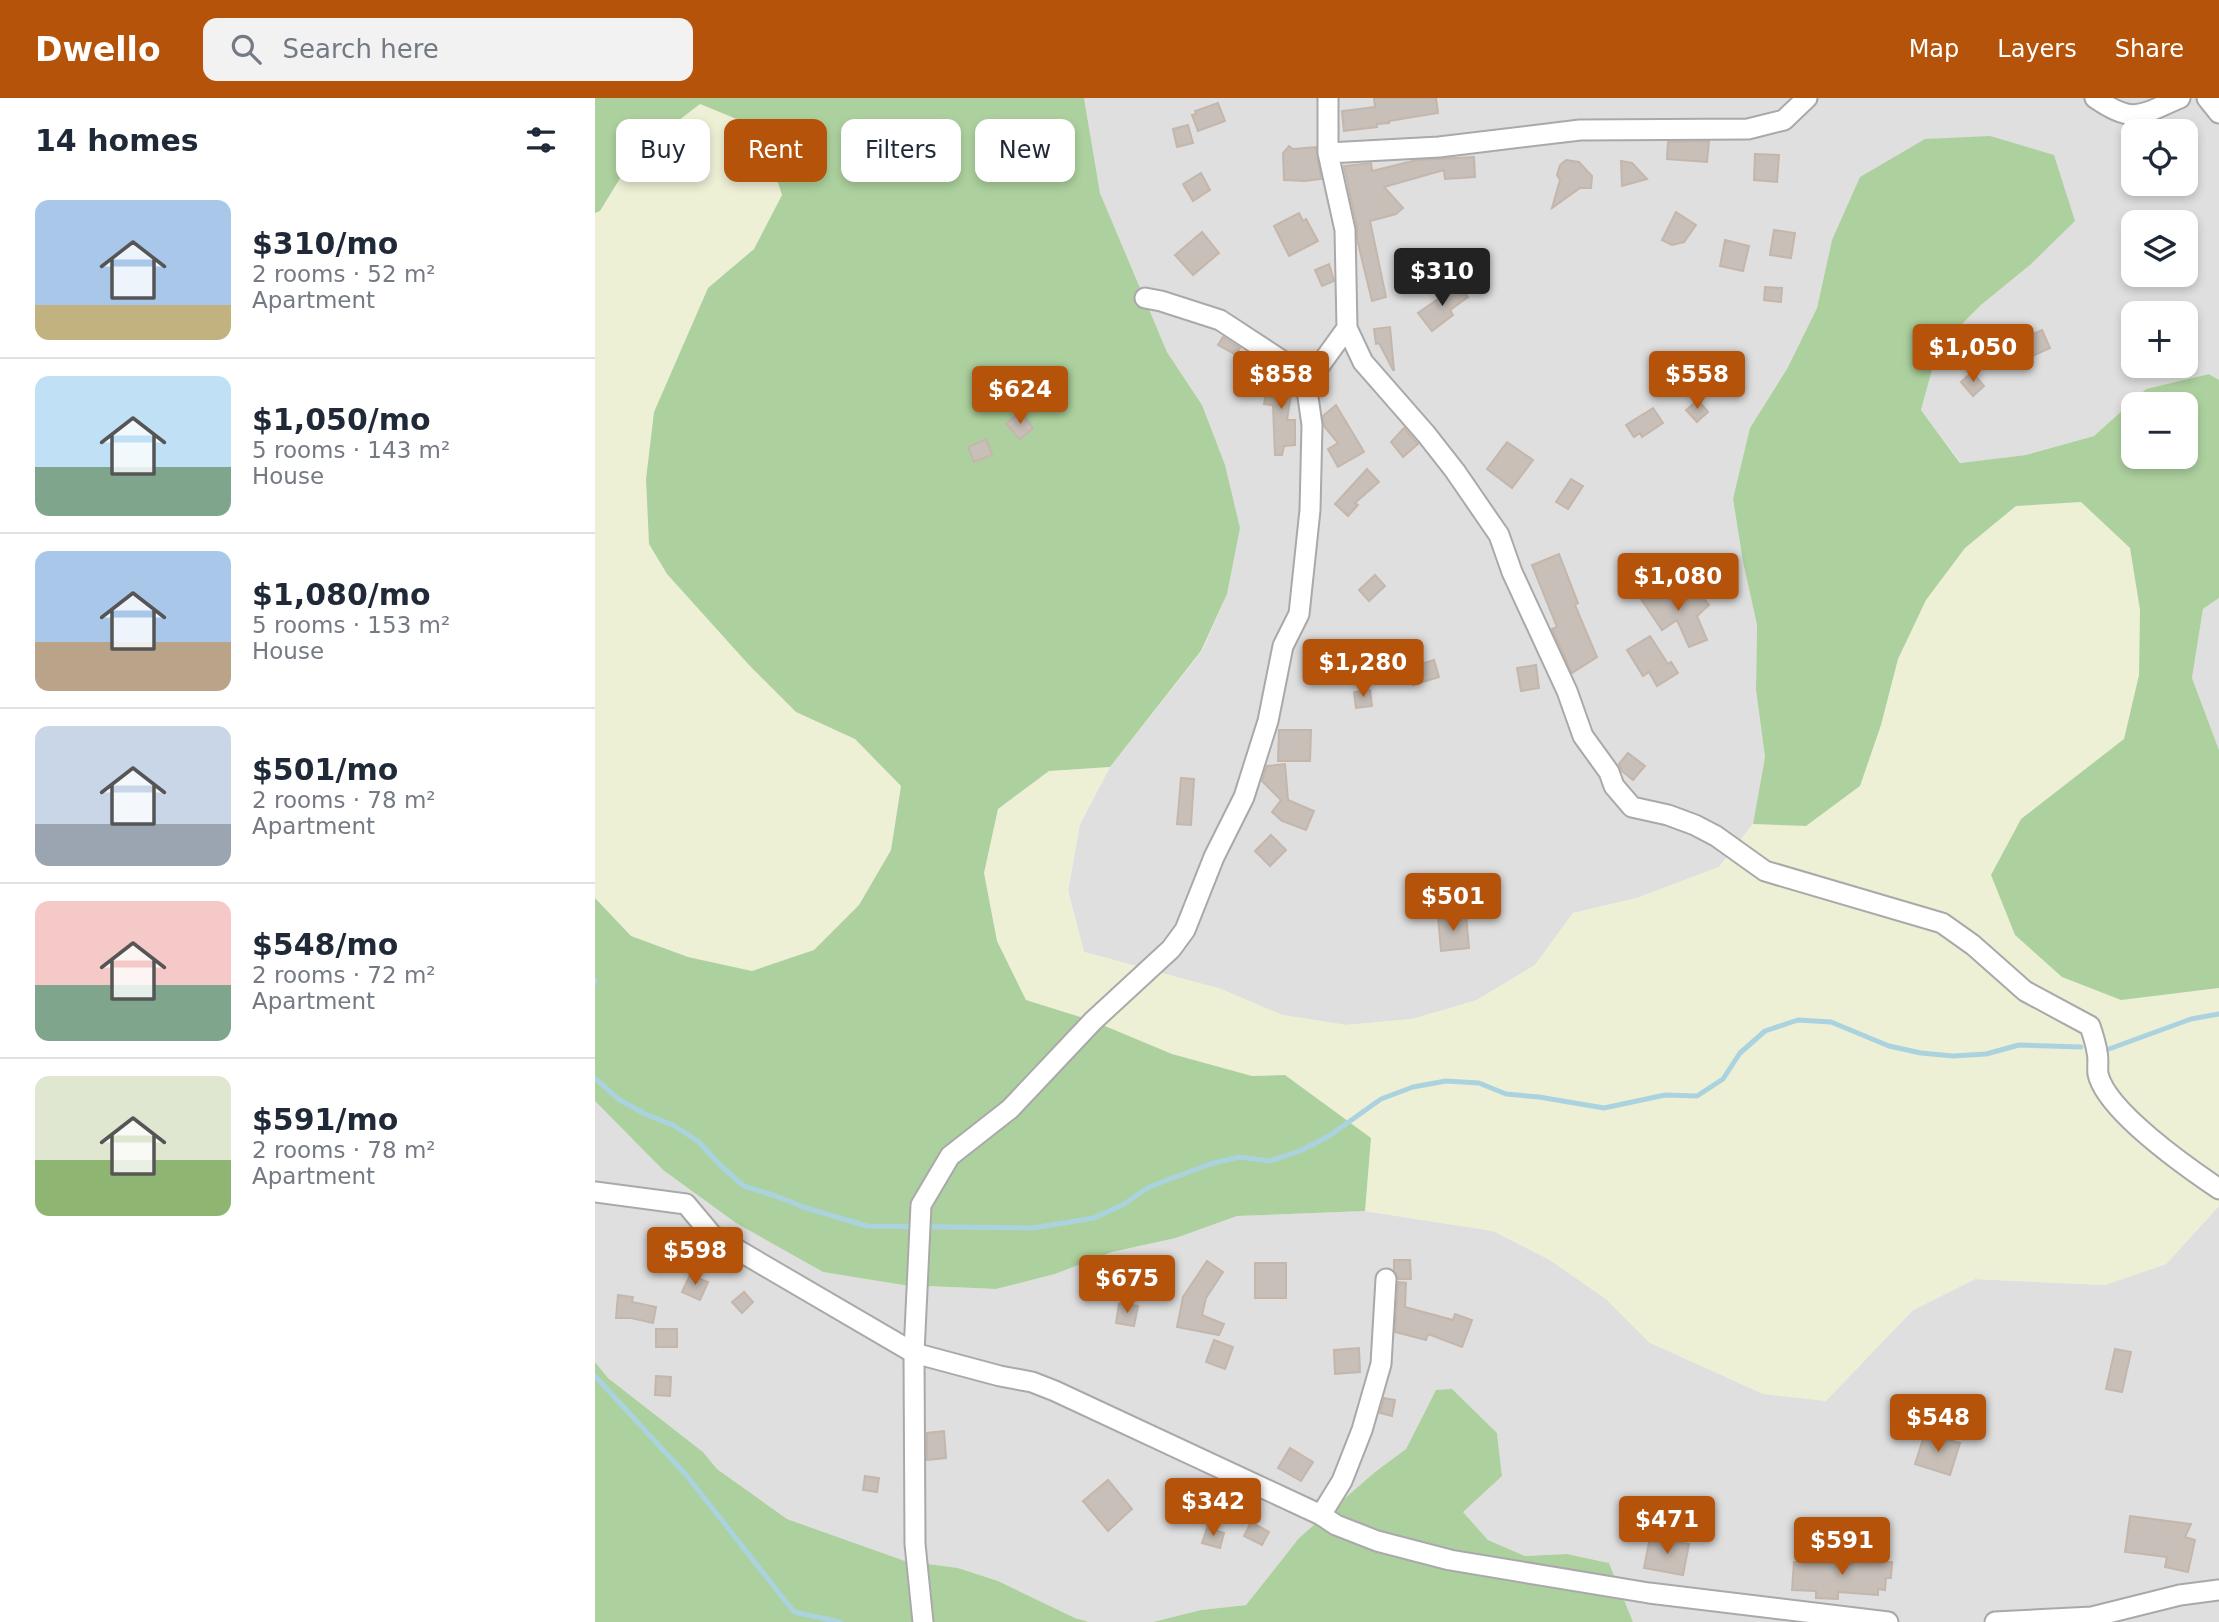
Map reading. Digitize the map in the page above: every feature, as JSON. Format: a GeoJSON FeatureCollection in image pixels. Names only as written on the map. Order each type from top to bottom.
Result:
{"type":"FeatureCollection","features":[{"type":"Feature","properties":{"kind":"street"},"geometry":{"type":"LineString","coordinates":[[1328,98],[1328,153],[1345,230],[1347,328],[1363,362],[1441,452],[1499,535],[1512,572],[1567,691],[1583,736],[1609,772],[1614,786],[1632,807],[1668,815],[1695,825],[1716,836],[1765,870],[1942,923],[1973,945],[2025,991],[2090,1026],[2098,1053],[2098,1074],[2113,1101],[2123,1113],[2170,1153],[2219,1189]]}},
{"type":"Feature","properties":{"kind":"street"},"geometry":{"type":"LineString","coordinates":[[1328,153],[1439,147],[1580,130],[1748,129],[1784,120],[1807,98]]}},
{"type":"Feature","properties":{"kind":"street"},"geometry":{"type":"LineString","coordinates":[[2095,98],[2126,115],[2135,116],[2180,98]]}},
{"type":"Feature","properties":{"kind":"street"},"geometry":{"type":"LineString","coordinates":[[2207,98],[2219,113]]}},
{"type":"Feature","properties":{"kind":"street"},"geometry":{"type":"LineString","coordinates":[[1145,298],[1220,320],[1310,379]]}},
{"type":"Feature","properties":{"kind":"street"},"geometry":{"type":"LineString","coordinates":[[922,1622],[915,1544],[914,1353],[921,1205],[950,1156],[1010,1109],[1093,1021],[1171,949],[1185,930],[1215,856],[1244,797],[1268,721],[1283,646],[1299,614],[1310,510],[1310,379],[1347,328]]}},
{"type":"Feature","properties":{"kind":"street"},"geometry":{"type":"LineString","coordinates":[[595,1192],[685,1204],[712,1235],[914,1353],[1032,1382],[1321,1515],[1336,1525],[1377,1541],[1450,1560],[1649,1593],[1888,1622]]}},
{"type":"Feature","properties":{"kind":"street"},"geometry":{"type":"LineString","coordinates":[[1321,1515],[1342,1481],[1362,1430],[1381,1364],[1386,1279]]}},
{"type":"Feature","properties":{"kind":"street"},"geometry":{"type":"LineString","coordinates":[[1995,1622],[2092,1617],[2180,1595],[2219,1590]]}},
{"type":"Feature","properties":{"kind":"shaded area"},"geometry":{"type":"Polygon","coordinates":[[[1084,98],[2219,98],[2219,380],[2209,374],[2198,377],[2198,301],[2121,301],[2121,378],[2192,378],[2143,392],[2121,392],[2121,412],[2094,436],[2026,455],[1961,463],[1921,410],[1938,348],[1981,305],[2030,265],[1832,240],[1817,308],[1787,369],[1733,499],[1757,625],[1756,690],[1765,757],[1753,824],[1719,867],[1637,898],[1573,913],[1535,965],[1477,1000],[1413,1019],[1346,1025],[1282,1015],[1221,989],[1084,952],[1068,891],[1080,824],[1110,767],[1202,651],[1227,594],[1202,405],[1167,352],[1100,193],[1084,98]]]}},
{"type":"Feature","properties":{"kind":"shaded area"},"geometry":{"type":"Polygon","coordinates":[[[2219,598],[2219,750],[2192,678],[2203,609],[2219,598]]]}},
{"type":"Feature","properties":{"kind":"shaded area"},"geometry":{"type":"Polygon","coordinates":[[[595,1101],[663,1170],[736,1223],[823,1272],[903,1285],[996,1289],[1055,1274],[1112,1252],[1176,1238],[1237,1216],[1365,1211],[1493,1231],[1550,1260],[1606,1299],[1650,1343],[1825,1401],[1913,1310],[1975,1279],[2105,1285],[2166,1264],[2219,1206],[2219,1622],[1633,1622],[1609,1563],[1567,1554],[1525,1556],[1488,1540],[1462,1511],[1502,1475],[1497,1433],[1436,1390],[1406,1449],[1375,1472],[1299,1538],[1246,1605],[1201,1610],[1153,1622],[1089,1622],[1075,1618],[998,1581],[958,1568],[905,1561],[787,1519],[717,1469],[703,1452],[608,1378],[595,1362],[595,1101]]]}},
{"type":"Feature","properties":{"kind":"green space"},"geometry":{"type":"Polygon","coordinates":[[[595,98],[1084,98],[1100,193],[1167,352],[1202,405],[1225,465],[1240,528],[1227,594],[1201,651],[1110,767],[1049,771],[998,809],[984,873],[997,941],[1026,1000],[1093,1021],[1172,1054],[1252,1076],[1285,1075],[1371,1138],[1365,1211],[1237,1216],[1176,1238],[1112,1252],[1055,1274],[996,1289],[903,1285],[823,1272],[736,1223],[663,1170],[595,1101],[595,898],[631,936],[688,957],[752,971],[814,950],[859,905],[891,850],[901,786],[855,739],[796,712],[749,665],[667,574],[649,544],[646,479],[654,412],[708,288],[754,249],[782,195],[778,182],[827,182],[827,119],[737,119],[700,104],[680,119],[616,119],[618,182],[600,211],[595,213],[595,98]]]}},
{"type":"Feature","properties":{"kind":"green space"},"geometry":{"type":"Polygon","coordinates":[[[700,104],[737,119],[724,119],[724,182],[778,182],[782,195],[754,249],[708,288],[654,412],[646,479],[649,544],[667,574],[749,665],[796,712],[855,739],[901,786],[891,850],[859,905],[814,950],[752,971],[688,957],[631,936],[595,898],[595,213],[600,211],[618,182],[710,182],[710,119],[680,119],[700,104]]]}},
{"type":"Feature","properties":{"kind":"green space"},"geometry":{"type":"Polygon","coordinates":[[[1990,136],[2054,155],[2075,221],[2030,265],[1981,305],[1938,348],[1921,410],[1960,463],[2026,455],[2094,436],[2121,412],[2121,469],[2198,469],[2198,392],[2143,392],[2209,374],[2219,380],[2219,598],[2203,609],[2192,678],[2219,750],[2219,988],[2121,1000],[2062,977],[2015,935],[1991,875],[2021,819],[2124,739],[2139,675],[2140,610],[2130,548],[2081,502],[2016,506],[1965,548],[1926,600],[1898,659],[1881,725],[1860,786],[1806,826],[1753,824],[1765,757],[1756,690],[1757,625],[1733,499],[1750,428],[1787,369],[1817,308],[1832,240],[1860,177],[1925,139],[1990,136]]]}},
{"type":"Feature","properties":{"kind":"green space"},"geometry":{"type":"Polygon","coordinates":[[[2081,502],[2130,547],[2140,610],[2139,675],[2124,739],[2021,819],[2121,1000],[2219,988],[2219,1206],[2166,1264],[2105,1285],[1975,1279],[1913,1310],[1826,1401],[1763,1394],[1650,1343],[1606,1299],[1550,1260],[1493,1231],[1365,1211],[1371,1138],[1285,1075],[1252,1076],[1172,1054],[1093,1021],[1026,1000],[997,941],[984,873],[998,809],[1049,771],[1110,767],[1080,824],[1068,890],[1084,952],[1221,989],[1282,1015],[1346,1025],[1413,1019],[1477,1000],[1535,965],[1573,913],[1637,898],[1719,867],[1753,824],[1806,826],[1860,787],[1881,725],[1898,659],[1926,600],[1965,548],[2016,506],[2081,502]]]}},
{"type":"Feature","properties":{"kind":"green space"},"geometry":{"type":"Polygon","coordinates":[[[595,1362],[608,1378],[703,1452],[717,1469],[787,1519],[905,1561],[958,1568],[998,1581],[1075,1618],[1089,1622],[595,1622],[595,1362]]]}},
{"type":"Feature","properties":{"kind":"green space"},"geometry":{"type":"Polygon","coordinates":[[[1452,1389],[1497,1433],[1502,1476],[1463,1512],[1488,1540],[1525,1556],[1567,1554],[1609,1563],[1633,1622],[1153,1622],[1201,1610],[1246,1605],[1299,1538],[1375,1472],[1406,1449],[1436,1390],[1452,1389]]]}},
{"type":"Feature","properties":{"kind":"building"},"geometry":{"type":"Polygon","coordinates":[[[1374,98],[1436,98],[1438,113],[1389,121],[1377,124],[1377,127],[1344,131],[1342,111],[1375,107],[1374,98]]]}},
{"type":"Feature","properties":{"kind":"building"},"geometry":{"type":"Polygon","coordinates":[[[1218,103],[1225,121],[1198,131],[1192,115],[1196,114],[1195,111],[1218,103]]]}},
{"type":"Feature","properties":{"kind":"building"},"geometry":{"type":"Polygon","coordinates":[[[1188,125],[1193,143],[1177,147],[1173,129],[1188,125]]]}},
{"type":"Feature","properties":{"kind":"building"},"geometry":{"type":"Polygon","coordinates":[[[1709,141],[1707,162],[1667,159],[1668,142],[1709,141]]]}},
{"type":"Feature","properties":{"kind":"building"},"geometry":{"type":"Polygon","coordinates":[[[1289,146],[1293,149],[1316,147],[1321,179],[1284,180],[1283,153],[1289,146]]]}},
{"type":"Feature","properties":{"kind":"building"},"geometry":{"type":"Polygon","coordinates":[[[1755,154],[1779,155],[1777,182],[1754,180],[1755,154]]]}},
{"type":"Feature","properties":{"kind":"building"},"geometry":{"type":"Polygon","coordinates":[[[1474,157],[1475,177],[1445,179],[1444,170],[1384,187],[1403,208],[1396,214],[1370,221],[1386,297],[1372,301],[1344,166],[1371,163],[1372,171],[1417,160],[1474,157]]]}},
{"type":"Feature","properties":{"kind":"building"},"geometry":{"type":"Polygon","coordinates":[[[1566,160],[1579,162],[1592,176],[1591,188],[1580,188],[1552,208],[1560,180],[1557,175],[1560,165],[1566,160]]]}},
{"type":"Feature","properties":{"kind":"building"},"geometry":{"type":"Polygon","coordinates":[[[1621,161],[1632,163],[1647,179],[1622,186],[1621,161]]]}},
{"type":"Feature","properties":{"kind":"building"},"geometry":{"type":"Polygon","coordinates":[[[1201,173],[1210,190],[1193,201],[1183,184],[1201,173]]]}},
{"type":"Feature","properties":{"kind":"building"},"geometry":{"type":"Polygon","coordinates":[[[1676,212],[1696,225],[1684,242],[1672,245],[1662,240],[1676,212]]]}},
{"type":"Feature","properties":{"kind":"building"},"geometry":{"type":"Polygon","coordinates":[[[1299,213],[1303,221],[1306,219],[1318,241],[1289,256],[1274,226],[1299,213]]]}},
{"type":"Feature","properties":{"kind":"building"},"geometry":{"type":"Polygon","coordinates":[[[1774,230],[1795,233],[1791,258],[1770,255],[1774,230]]]}},
{"type":"Feature","properties":{"kind":"building"},"geometry":{"type":"Polygon","coordinates":[[[1202,232],[1219,253],[1193,275],[1175,255],[1202,232]]]}},
{"type":"Feature","properties":{"kind":"building"},"geometry":{"type":"Polygon","coordinates":[[[1725,240],[1749,246],[1743,271],[1720,266],[1725,240]]]}},
{"type":"Feature","properties":{"kind":"building"},"geometry":{"type":"Polygon","coordinates":[[[1329,264],[1334,281],[1322,286],[1315,270],[1329,264]]]}},
{"type":"Feature","properties":{"kind":"building"},"geometry":{"type":"Polygon","coordinates":[[[1458,285],[1468,297],[1450,310],[1453,315],[1432,331],[1418,313],[1458,285]]]}},
{"type":"Feature","properties":{"kind":"building"},"geometry":{"type":"Polygon","coordinates":[[[1765,287],[1782,288],[1781,302],[1764,300],[1765,287]]]}},
{"type":"Feature","properties":{"kind":"building"},"geometry":{"type":"Polygon","coordinates":[[[1390,327],[1394,370],[1379,343],[1376,344],[1374,329],[1390,327]]]}},
{"type":"Feature","properties":{"kind":"building"},"geometry":{"type":"Polygon","coordinates":[[[2042,330],[2050,348],[2030,357],[2022,339],[2042,330]]]}},
{"type":"Feature","properties":{"kind":"building"},"geometry":{"type":"Polygon","coordinates":[[[1223,337],[1240,348],[1236,355],[1218,345],[1223,337]]]}},
{"type":"Feature","properties":{"kind":"building"},"geometry":{"type":"Polygon","coordinates":[[[1269,372],[1280,374],[1293,382],[1287,420],[1295,420],[1295,445],[1284,446],[1282,455],[1275,455],[1273,405],[1264,404],[1269,372]]]}},
{"type":"Feature","properties":{"kind":"building"},"geometry":{"type":"Polygon","coordinates":[[[1972,372],[1984,386],[1973,396],[1961,382],[1972,372]]]}},
{"type":"Feature","properties":{"kind":"building"},"geometry":{"type":"Polygon","coordinates":[[[1698,400],[1708,412],[1697,422],[1686,410],[1698,400]]]}},
{"type":"Feature","properties":{"kind":"building"},"geometry":{"type":"Polygon","coordinates":[[[1336,405],[1364,452],[1338,467],[1328,449],[1338,443],[1324,426],[1323,416],[1336,405]]]}},
{"type":"Feature","properties":{"kind":"building"},"geometry":{"type":"Polygon","coordinates":[[[1653,408],[1663,423],[1642,437],[1640,433],[1634,437],[1626,425],[1653,408]]]}},
{"type":"Feature","properties":{"kind":"building"},"geometry":{"type":"Polygon","coordinates":[[[1020,412],[1033,428],[1020,439],[1006,424],[1020,412]]]}},
{"type":"Feature","properties":{"kind":"building"},"geometry":{"type":"Polygon","coordinates":[[[1404,428],[1418,444],[1403,457],[1391,442],[1404,428]]]}},
{"type":"Feature","properties":{"kind":"building"},"geometry":{"type":"Polygon","coordinates":[[[986,439],[992,455],[974,462],[968,447],[986,439]]]}},
{"type":"Feature","properties":{"kind":"building"},"geometry":{"type":"Polygon","coordinates":[[[1507,442],[1533,460],[1512,488],[1487,469],[1507,442]]]}},
{"type":"Feature","properties":{"kind":"building"},"geometry":{"type":"Polygon","coordinates":[[[1367,469],[1379,482],[1355,503],[1358,505],[1348,516],[1335,504],[1367,469]]]}},
{"type":"Feature","properties":{"kind":"building"},"geometry":{"type":"Polygon","coordinates":[[[1571,479],[1583,486],[1568,509],[1556,502],[1571,479]]]}},
{"type":"Feature","properties":{"kind":"building"},"geometry":{"type":"Polygon","coordinates":[[[1559,554],[1578,603],[1575,605],[1597,657],[1572,673],[1552,629],[1557,627],[1532,565],[1559,554]]]}},
{"type":"Feature","properties":{"kind":"building"},"geometry":{"type":"Polygon","coordinates":[[[1375,575],[1385,586],[1369,601],[1359,590],[1375,575]]]}},
{"type":"Feature","properties":{"kind":"building"},"geometry":{"type":"Polygon","coordinates":[[[1662,585],[1677,607],[1696,590],[1709,605],[1697,616],[1707,640],[1689,647],[1677,620],[1662,630],[1641,599],[1662,585]]]}},
{"type":"Feature","properties":{"kind":"building"},"geometry":{"type":"Polygon","coordinates":[[[1650,636],[1668,664],[1671,662],[1678,673],[1657,686],[1649,672],[1643,676],[1627,650],[1650,636]]]}},
{"type":"Feature","properties":{"kind":"building"},"geometry":{"type":"Polygon","coordinates":[[[1434,660],[1439,677],[1413,685],[1408,668],[1434,660]]]}},
{"type":"Feature","properties":{"kind":"building"},"geometry":{"type":"Polygon","coordinates":[[[1536,665],[1539,688],[1521,691],[1517,668],[1536,665]]]}},
{"type":"Feature","properties":{"kind":"building"},"geometry":{"type":"Polygon","coordinates":[[[1370,690],[1372,706],[1356,708],[1354,692],[1370,690]]]}},
{"type":"Feature","properties":{"kind":"building"},"geometry":{"type":"Polygon","coordinates":[[[1279,730],[1311,730],[1310,761],[1278,761],[1279,730]]]}},
{"type":"Feature","properties":{"kind":"building"},"geometry":{"type":"Polygon","coordinates":[[[1628,753],[1645,766],[1633,780],[1622,771],[1619,764],[1628,753]]]}},
{"type":"Feature","properties":{"kind":"building"},"geometry":{"type":"Polygon","coordinates":[[[1285,764],[1288,800],[1314,811],[1306,830],[1282,821],[1272,812],[1281,800],[1262,781],[1267,766],[1285,764]]]}},
{"type":"Feature","properties":{"kind":"building"},"geometry":{"type":"Polygon","coordinates":[[[1181,778],[1194,779],[1191,825],[1177,824],[1181,778]]]}},
{"type":"Feature","properties":{"kind":"building"},"geometry":{"type":"Polygon","coordinates":[[[1271,835],[1286,850],[1270,866],[1255,851],[1271,835]]]}},
{"type":"Feature","properties":{"kind":"building"},"geometry":{"type":"Polygon","coordinates":[[[1466,915],[1469,948],[1441,951],[1438,917],[1466,915]]]}},
{"type":"Feature","properties":{"kind":"building"},"geometry":{"type":"Polygon","coordinates":[[[1394,1260],[1410,1260],[1411,1279],[1398,1279],[1394,1271],[1394,1260]]]}},
{"type":"Feature","properties":{"kind":"building"},"geometry":{"type":"Polygon","coordinates":[[[1207,1261],[1223,1272],[1206,1298],[1202,1315],[1224,1324],[1219,1335],[1177,1327],[1183,1297],[1207,1261]]]}},
{"type":"Feature","properties":{"kind":"building"},"geometry":{"type":"Polygon","coordinates":[[[1136,1263],[1150,1272],[1138,1291],[1124,1282],[1136,1263]]]}},
{"type":"Feature","properties":{"kind":"building"},"geometry":{"type":"Polygon","coordinates":[[[1255,1263],[1286,1263],[1286,1298],[1255,1298],[1255,1263]]]}},
{"type":"Feature","properties":{"kind":"building"},"geometry":{"type":"Polygon","coordinates":[[[690,1275],[708,1282],[700,1300],[682,1292],[690,1275]]]}},
{"type":"Feature","properties":{"kind":"building"},"geometry":{"type":"Polygon","coordinates":[[[1398,1282],[1406,1283],[1405,1307],[1453,1320],[1455,1314],[1472,1320],[1462,1347],[1428,1334],[1426,1340],[1395,1332],[1398,1282]]]}},
{"type":"Feature","properties":{"kind":"building"},"geometry":{"type":"Polygon","coordinates":[[[744,1292],[753,1302],[742,1313],[732,1302],[744,1292]]]}},
{"type":"Feature","properties":{"kind":"building"},"geometry":{"type":"Polygon","coordinates":[[[618,1295],[633,1297],[632,1302],[656,1307],[653,1323],[616,1318],[618,1295]]]}},
{"type":"Feature","properties":{"kind":"building"},"geometry":{"type":"Polygon","coordinates":[[[1119,1304],[1138,1306],[1134,1326],[1116,1323],[1119,1304]]]}},
{"type":"Feature","properties":{"kind":"building"},"geometry":{"type":"Polygon","coordinates":[[[656,1329],[677,1329],[677,1347],[656,1347],[656,1329]]]}},
{"type":"Feature","properties":{"kind":"building"},"geometry":{"type":"Polygon","coordinates":[[[1214,1340],[1233,1347],[1225,1369],[1206,1362],[1214,1340]]]}},
{"type":"Feature","properties":{"kind":"building"},"geometry":{"type":"Polygon","coordinates":[[[1359,1348],[1360,1372],[1335,1374],[1334,1350],[1359,1348]]]}},
{"type":"Feature","properties":{"kind":"building"},"geometry":{"type":"Polygon","coordinates":[[[2115,1349],[2131,1352],[2122,1392],[2106,1389],[2115,1349]]]}},
{"type":"Feature","properties":{"kind":"building"},"geometry":{"type":"Polygon","coordinates":[[[656,1376],[671,1377],[670,1396],[655,1395],[656,1376]]]}},
{"type":"Feature","properties":{"kind":"building"},"geometry":{"type":"Polygon","coordinates":[[[1384,1398],[1395,1400],[1392,1416],[1380,1413],[1384,1398]]]}},
{"type":"Feature","properties":{"kind":"building"},"geometry":{"type":"Polygon","coordinates":[[[944,1431],[946,1458],[927,1460],[927,1433],[944,1431]]]}},
{"type":"Feature","properties":{"kind":"building"},"geometry":{"type":"Polygon","coordinates":[[[1925,1433],[1960,1443],[1950,1475],[1915,1464],[1925,1433]]]}},
{"type":"Feature","properties":{"kind":"building"},"geometry":{"type":"Polygon","coordinates":[[[1290,1448],[1313,1462],[1301,1481],[1278,1468],[1290,1448]]]}},
{"type":"Feature","properties":{"kind":"building"},"geometry":{"type":"Polygon","coordinates":[[[865,1476],[879,1478],[877,1492],[863,1490],[865,1476]]]}},
{"type":"Feature","properties":{"kind":"building"},"geometry":{"type":"Polygon","coordinates":[[[1108,1480],[1132,1509],[1108,1531],[1083,1501],[1108,1480]]]}},
{"type":"Feature","properties":{"kind":"building"},"geometry":{"type":"Polygon","coordinates":[[[2130,1516],[2191,1524],[2185,1537],[2195,1540],[2188,1572],[2165,1567],[2167,1557],[2125,1552],[2130,1516]]]}},
{"type":"Feature","properties":{"kind":"building"},"geometry":{"type":"Polygon","coordinates":[[[1251,1522],[1269,1532],[1262,1545],[1244,1536],[1251,1522]]]}},
{"type":"Feature","properties":{"kind":"building"},"geometry":{"type":"Polygon","coordinates":[[[1207,1528],[1224,1533],[1220,1548],[1202,1543],[1207,1528]]]}},
{"type":"Feature","properties":{"kind":"building"},"geometry":{"type":"Polygon","coordinates":[[[1650,1537],[1689,1544],[1683,1575],[1644,1568],[1650,1537]]]}},
{"type":"Feature","properties":{"kind":"building"},"geometry":{"type":"Polygon","coordinates":[[[1852,1556],[1892,1562],[1891,1578],[1886,1578],[1885,1590],[1878,1589],[1878,1595],[1838,1592],[1838,1599],[1816,1598],[1816,1591],[1792,1590],[1794,1562],[1852,1564],[1852,1556]]]}},
{"type":"Feature","properties":{"kind":"waterway"},"geometry":{"type":"LineString","coordinates":[[2109,1049],[2191,1019],[2219,1014]]}},
{"type":"Feature","properties":{"kind":"waterway"},"geometry":{"type":"LineString","coordinates":[[595,1078],[618,1099],[673,1125],[699,1142],[744,1186],[806,1208],[867,1226],[1033,1228],[1094,1218],[1124,1204],[1149,1187],[1210,1164],[1239,1157],[1270,1161],[1300,1151],[1329,1136],[1381,1099],[1413,1087],[1446,1081],[1479,1083],[1506,1094],[1604,1108],[1665,1095],[1697,1096],[1723,1079],[1740,1053],[1765,1031],[1798,1020],[1831,1022],[1889,1046],[1921,1053],[1953,1056],[1986,1054],[2019,1045],[2081,1047]]}},
{"type":"Feature","properties":{"kind":"waterway"},"geometry":{"type":"LineString","coordinates":[[595,1376],[687,1476],[794,1612],[840,1622]]}}]}
